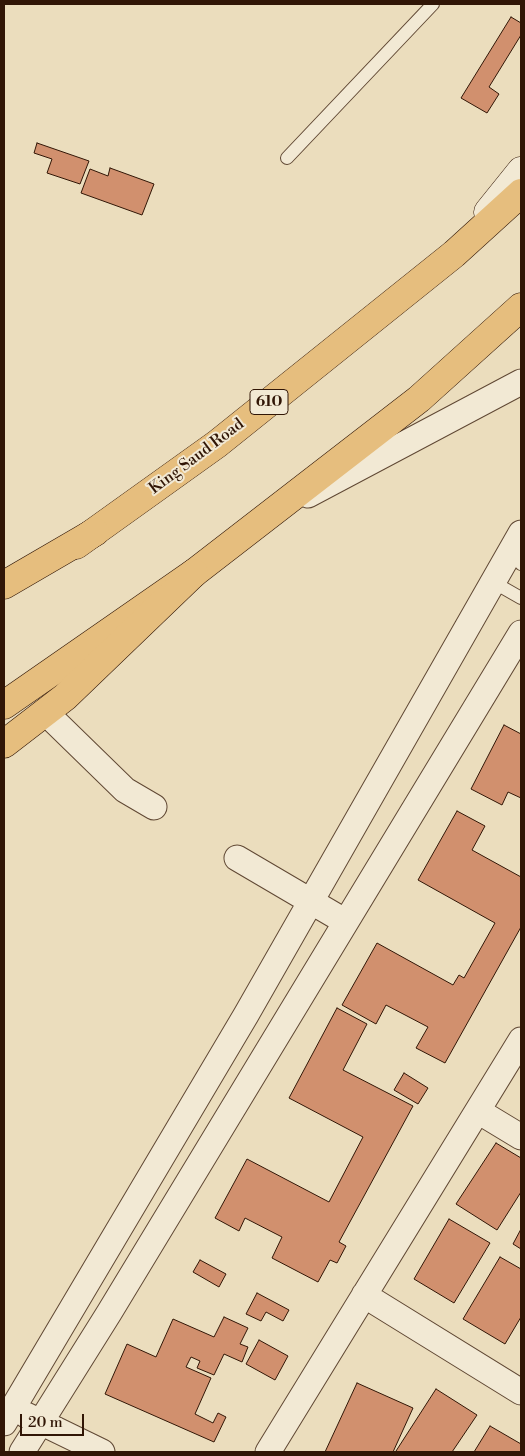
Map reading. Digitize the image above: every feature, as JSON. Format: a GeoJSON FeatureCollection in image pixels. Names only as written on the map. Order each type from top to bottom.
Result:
{"type":"FeatureCollection","features":[{"type":"Feature","properties":{"kind":"main road"},"geometry":{"type":"LineString","coordinates":[[454,254],[521,171]]}},
{"type":"Feature","properties":{"kind":"main road","name":"King Saud Road"},"geometry":{"type":"LineString","coordinates":[[4,595],[217,444],[454,254],[521,193]]}},
{"type":"Feature","properties":{"kind":"main road"},"geometry":{"type":"LineString","coordinates":[[4,705],[194,573],[419,399],[521,307]]}},
{"type":"Feature","properties":{"kind":"main road"},"geometry":{"type":"LineString","coordinates":[[4,585],[95,532]]}},
{"type":"Feature","properties":{"kind":"main road"},"geometry":{"type":"LineString","coordinates":[[4,744],[65,697],[194,573]]}},
{"type":"Feature","properties":{"kind":"street"},"geometry":{"type":"LineString","coordinates":[[266,517],[521,382]]}},
{"type":"Feature","properties":{"kind":"street"},"geometry":{"type":"LineString","coordinates":[[102,1452],[41,1420],[8,1416],[311,901],[493,582],[519,548]]}},
{"type":"Feature","properties":{"kind":"street"},"geometry":{"type":"LineString","coordinates":[[22,1452],[109,1313],[521,633]]}},
{"type":"Feature","properties":{"kind":"street"},"geometry":{"type":"LineString","coordinates":[[45,712],[125,790],[154,807]]}},
{"type":"Feature","properties":{"kind":"street"},"geometry":{"type":"LineString","coordinates":[[236,858],[346,922]]}},
{"type":"Feature","properties":{"kind":"street"},"geometry":{"type":"LineString","coordinates":[[268,1452],[521,1040]]}},
{"type":"Feature","properties":{"kind":"street"},"geometry":{"type":"LineString","coordinates":[[478,1111],[521,1137]]}},
{"type":"Feature","properties":{"kind":"street"},"geometry":{"type":"LineString","coordinates":[[364,1295],[521,1392]]}},
{"type":"Feature","properties":{"kind":"lane"},"geometry":{"type":"LineString","coordinates":[[287,158],[433,4]]}},
{"type":"Feature","properties":{"kind":"lane"},"geometry":{"type":"LineString","coordinates":[[493,582],[521,598]]}},
{"type":"Feature","properties":{"kind":"building"},"geometry":{"type":"Polygon","coordinates":[[[511,17],[521,23],[521,35],[489,87],[499,94],[487,113],[461,98],[511,17]]]}},
{"type":"Feature","properties":{"kind":"building"},"geometry":{"type":"Polygon","coordinates":[[[37,143],[89,161],[80,184],[47,173],[52,159],[34,153],[37,143]]]}},
{"type":"Feature","properties":{"kind":"building"},"geometry":{"type":"Polygon","coordinates":[[[110,168],[154,184],[142,215],[81,193],[90,169],[108,176],[110,168]]]}},
{"type":"Feature","properties":{"kind":"building"},"geometry":{"type":"Polygon","coordinates":[[[504,725],[521,734],[521,798],[508,792],[502,805],[471,789],[504,725]]]}},
{"type":"Feature","properties":{"kind":"building"},"geometry":{"type":"Polygon","coordinates":[[[457,811],[485,826],[472,850],[521,877],[521,927],[445,1063],[416,1048],[428,1027],[386,1005],[376,1024],[342,1005],[377,943],[453,985],[459,975],[464,978],[495,923],[418,880],[457,811]]]}},
{"type":"Feature","properties":{"kind":"building"},"geometry":{"type":"Polygon","coordinates":[[[337,1008],[367,1024],[343,1070],[413,1106],[339,1242],[346,1246],[337,1263],[330,1260],[318,1282],[272,1258],[282,1237],[245,1218],[239,1231],[215,1218],[247,1159],[329,1202],[363,1137],[289,1098],[337,1008]]]}},
{"type":"Feature","properties":{"kind":"building"},"geometry":{"type":"Polygon","coordinates":[[[404,1073],[428,1088],[418,1104],[394,1090],[404,1073]]]}},
{"type":"Feature","properties":{"kind":"building"},"geometry":{"type":"Polygon","coordinates":[[[496,1143],[521,1158],[521,1192],[497,1230],[456,1204],[496,1143]]]}},
{"type":"Feature","properties":{"kind":"building"},"geometry":{"type":"Polygon","coordinates":[[[449,1219],[490,1243],[454,1303],[414,1279],[449,1219]]]}},
{"type":"Feature","properties":{"kind":"building"},"geometry":{"type":"Polygon","coordinates":[[[521,1229],[521,1249],[513,1244],[521,1229]]]}},
{"type":"Feature","properties":{"kind":"building"},"geometry":{"type":"Polygon","coordinates":[[[500,1257],[521,1269],[521,1317],[505,1344],[463,1319],[500,1257]]]}},
{"type":"Feature","properties":{"kind":"building"},"geometry":{"type":"Polygon","coordinates":[[[200,1260],[226,1274],[219,1287],[193,1272],[200,1260]]]}},
{"type":"Feature","properties":{"kind":"building"},"geometry":{"type":"Polygon","coordinates":[[[257,1293],[289,1310],[283,1321],[266,1312],[261,1321],[246,1314],[257,1293]]]}},
{"type":"Feature","properties":{"kind":"building"},"geometry":{"type":"Polygon","coordinates":[[[224,1317],[248,1328],[240,1344],[248,1347],[242,1362],[224,1354],[214,1375],[197,1368],[200,1361],[191,1357],[186,1367],[211,1378],[195,1414],[213,1423],[218,1413],[226,1417],[214,1442],[105,1394],[127,1344],[156,1357],[173,1319],[214,1337],[224,1317]]]}},
{"type":"Feature","properties":{"kind":"building"},"geometry":{"type":"Polygon","coordinates":[[[259,1340],[288,1356],[275,1380],[246,1364],[259,1340]]]}},
{"type":"Feature","properties":{"kind":"building"},"geometry":{"type":"Polygon","coordinates":[[[357,1383],[413,1408],[393,1452],[325,1452],[357,1383]]]}},
{"type":"Feature","properties":{"kind":"building"},"geometry":{"type":"Polygon","coordinates":[[[436,1389],[477,1415],[452,1452],[396,1451],[436,1389]]]}},
{"type":"Feature","properties":{"kind":"building"},"geometry":{"type":"Polygon","coordinates":[[[490,1426],[521,1444],[521,1452],[474,1452],[490,1426]]]}}]}
